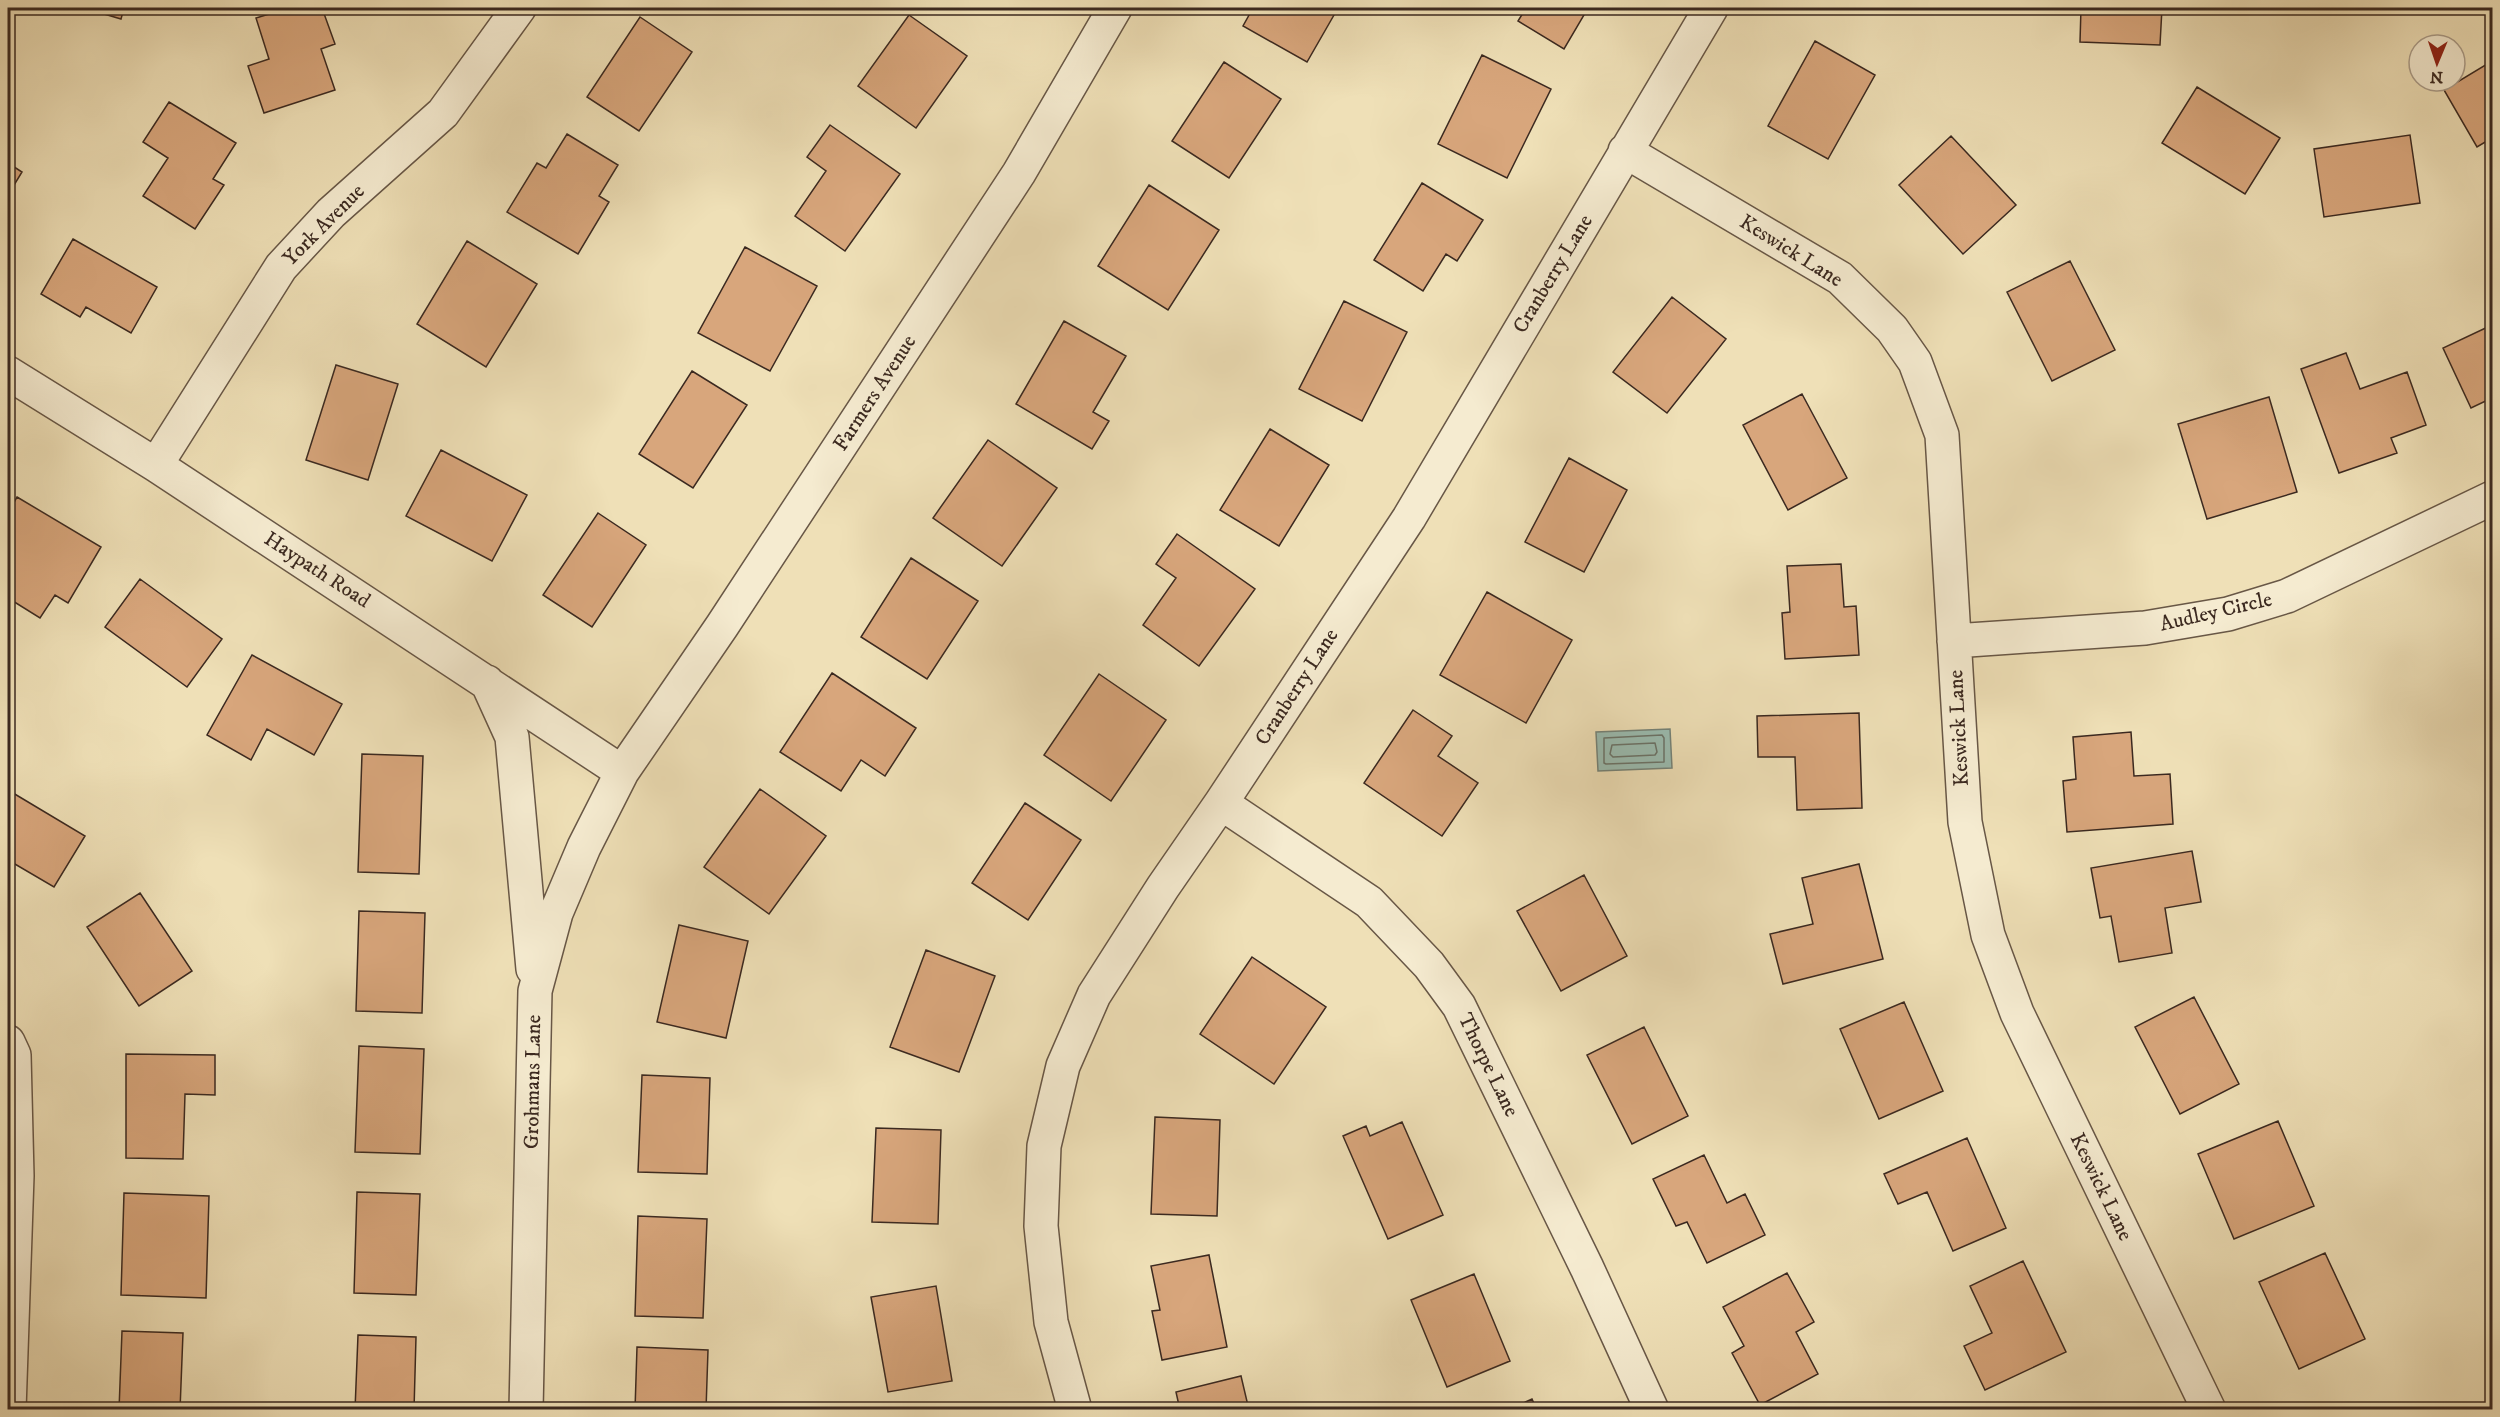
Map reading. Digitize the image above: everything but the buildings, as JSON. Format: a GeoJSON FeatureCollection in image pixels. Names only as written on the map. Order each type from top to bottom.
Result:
{"type":"FeatureCollection","features":[{"type":"Feature","properties":{"kind":"street","name":"York Avenue"},"geometry":{"type":"LineString","coordinates":[[156,465],[281,267],[331,213],[443,113],[519,8]]}},
{"type":"Feature","properties":{"kind":"street","name":"Farmers Avenue"},"geometry":{"type":"LineString","coordinates":[[622,772],[722,626],[1019,173],[1115,8]]}},
{"type":"Feature","properties":{"kind":"street","name":"Cranberry Lane"},"geometry":{"type":"LineString","coordinates":[[1075,1410],[1051,1322],[1041,1226],[1044,1146],[1063,1066],[1094,995],[1163,887],[1409,518],[1711,8]]}},
{"type":"Feature","properties":{"kind":"street","name":"Keswick Lane"},"geometry":{"type":"LineString","coordinates":[[1625,151],[1840,278],[1892,329],[1915,362],[1942,435],[1965,822],[1988,935],[2017,1013],[2209,1410]]}},
{"type":"Feature","properties":{"kind":"street","name":"Haypath Road"},"geometry":{"type":"LineString","coordinates":[[8,373],[156,465],[622,772]]}},
{"type":"Feature","properties":{"kind":"street","name":"Audley Circle"},"geometry":{"type":"LineString","coordinates":[[1954,641],[2145,628],[2228,614],[2287,596],[2493,498]]}},
{"type":"Feature","properties":{"kind":"street"},"geometry":{"type":"LineString","coordinates":[[486,681],[512,737],[535,991]]}},
{"type":"Feature","properties":{"kind":"street","name":"Grohmans Lane"},"geometry":{"type":"LineString","coordinates":[[526,1410],[535,991],[556,913],[584,847],[622,772]]}},
{"type":"Feature","properties":{"kind":"street","name":"Thorpe Lane"},"geometry":{"type":"LineString","coordinates":[[1221,803],[1369,902],[1429,965],[1459,1006],[1587,1268],[1652,1410]]}},
{"type":"Feature","properties":{"kind":"street"},"geometry":{"type":"LineString","coordinates":[[8,1042],[14,1055],[16,1176],[9,1410]]}},
{"type":"Feature","properties":{"kind":"water"},"geometry":{"type":"Polygon","coordinates":[[[1670,729],[1672,768],[1598,771],[1596,732],[1670,729]]]}}]}
